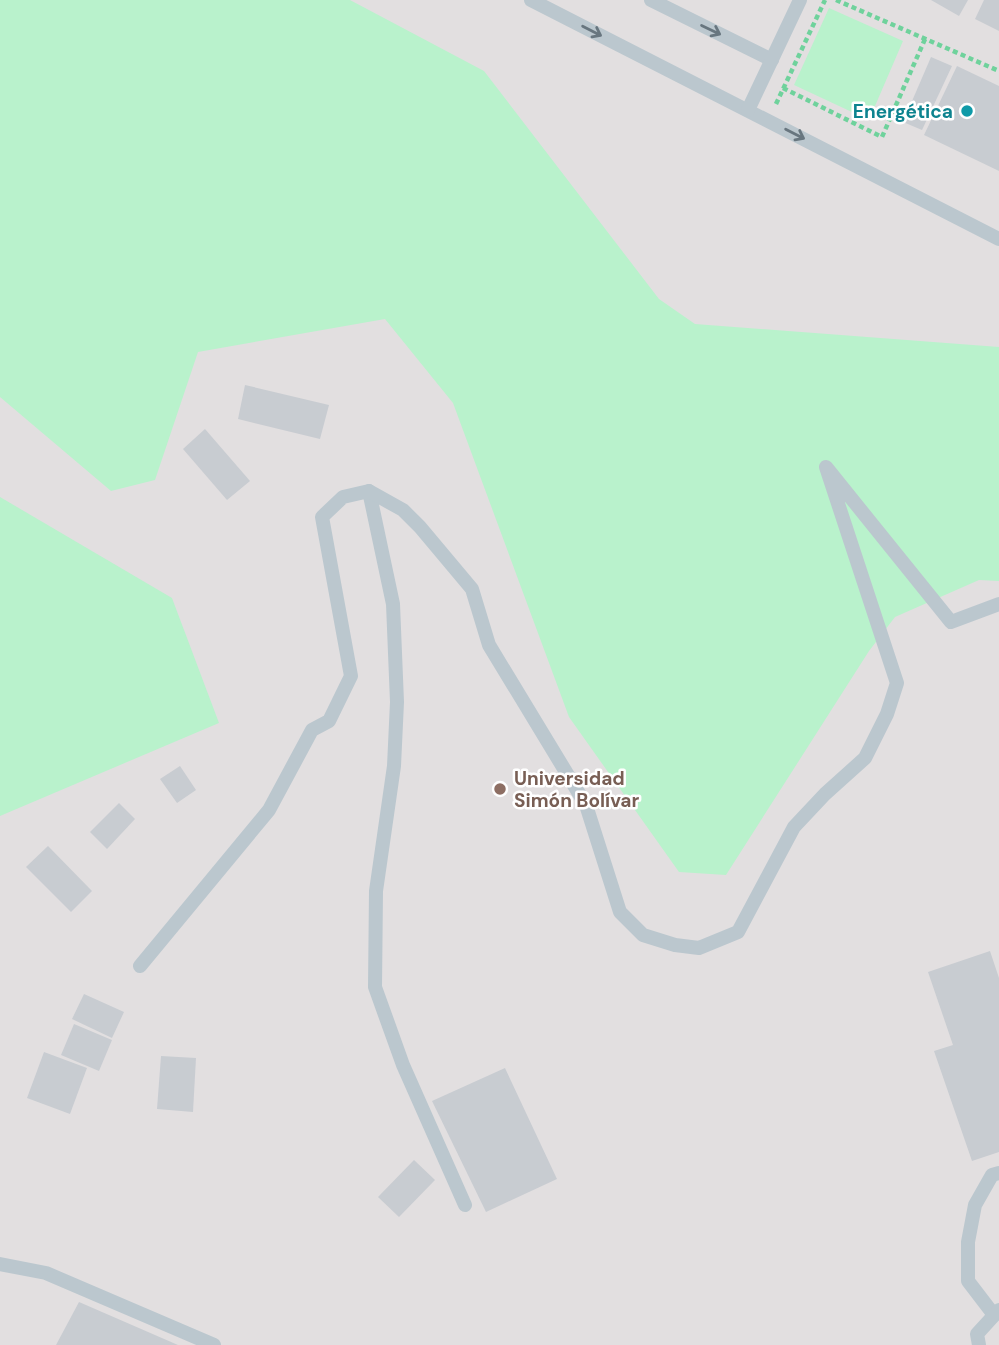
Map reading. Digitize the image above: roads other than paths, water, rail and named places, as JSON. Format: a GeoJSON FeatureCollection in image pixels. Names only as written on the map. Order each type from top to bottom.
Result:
{"type":"FeatureCollection","features":[{"type":"Feature","properties":{"kind":"lane"},"geometry":{"type":"LineString","coordinates":[[531,0],[999,239]]}},
{"type":"Feature","properties":{"kind":"lane"},"geometry":{"type":"LineString","coordinates":[[651,0],[772,60]]}},
{"type":"Feature","properties":{"kind":"lane"},"geometry":{"type":"LineString","coordinates":[[748,110],[800,0]]}},
{"type":"Feature","properties":{"kind":"lane"},"geometry":{"type":"LineString","coordinates":[[140,966],[269,810],[312,730],[329,721],[351,676],[322,517],[343,496],[369,491],[403,510],[472,589],[489,645],[586,805],[620,912],[643,935],[675,945],[699,948],[738,932],[794,827],[865,758],[887,714],[897,683],[826,467],[951,622],[999,604]]}},
{"type":"Feature","properties":{"kind":"lane"},"geometry":{"type":"LineString","coordinates":[[369,491],[393,604],[397,702],[394,766],[376,891],[375,987],[403,1065],[465,1205]]}},
{"type":"Feature","properties":{"kind":"lane"},"geometry":{"type":"LineString","coordinates":[[979,1345],[977,1334],[997,1313],[968,1281],[968,1242],[975,1205],[992,1175],[999,1173]]}},
{"type":"Feature","properties":{"kind":"lane"},"geometry":{"type":"LineString","coordinates":[[0,1264],[46,1273],[214,1345]]}},
{"type":"Feature","properties":{"kind":"place","name":"Energética"},"geometry":{"type":"Point","coordinates":[967,111]}},
{"type":"Feature","properties":{"kind":"place","name":"Universidad Simón Bolívar"},"geometry":{"type":"Point","coordinates":[500,789]}}]}
